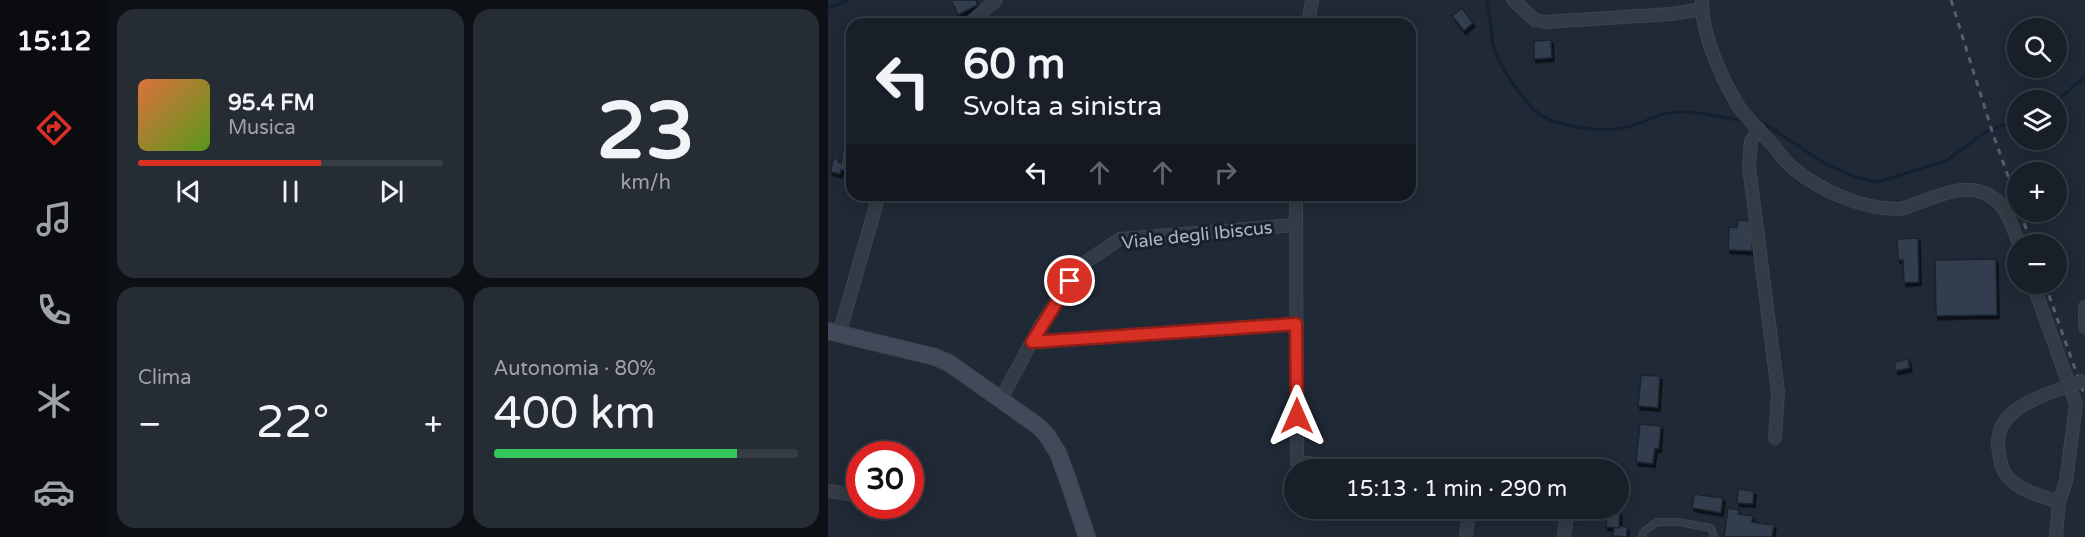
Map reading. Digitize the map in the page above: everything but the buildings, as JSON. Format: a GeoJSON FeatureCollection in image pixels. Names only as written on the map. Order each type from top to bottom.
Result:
{"type":"FeatureCollection","features":[{"type":"Feature","properties":{"kind":"street"},"geometry":{"type":"LineString","coordinates":[[976,18],[996,0]]}},
{"type":"Feature","properties":{"kind":"street"},"geometry":{"type":"LineString","coordinates":[[1309,18],[1312,0]]}},
{"type":"Feature","properties":{"kind":"street"},"geometry":{"type":"LineString","coordinates":[[1513,0],[1535,20],[1545,22],[1671,14],[1702,5],[1708,38],[1740,108],[1792,168],[1847,199],[1900,210],[1961,189],[1978,191],[2000,202],[2008,213],[2015,234]]}},
{"type":"Feature","properties":{"kind":"street"},"geometry":{"type":"LineString","coordinates":[[1755,125],[1749,167],[1778,392],[1775,438]]}},
{"type":"Feature","properties":{"kind":"street"},"geometry":{"type":"LineString","coordinates":[[877,201],[834,333],[935,357],[965,373],[1038,426],[1058,453],[1087,537]]}},
{"type":"Feature","properties":{"kind":"street"},"geometry":{"type":"LineString","coordinates":[[1296,201],[1298,459]]}},
{"type":"Feature","properties":{"kind":"street","name":"Viale degli Ibiscus"},"geometry":{"type":"LineString","coordinates":[[1001,399],[1032,342],[1081,265],[1120,239],[1296,225]]}},
{"type":"Feature","properties":{"kind":"street"},"geometry":{"type":"LineString","coordinates":[[2037,294],[2076,404],[2066,481],[2059,502],[2056,537]]}},
{"type":"Feature","properties":{"kind":"street"},"geometry":{"type":"LineString","coordinates":[[2085,307],[2085,327]]}},
{"type":"Feature","properties":{"kind":"street"},"geometry":{"type":"LineString","coordinates":[[1032,342],[1296,324]]}},
{"type":"Feature","properties":{"kind":"street"},"geometry":{"type":"LineString","coordinates":[[2059,502],[2025,490],[2008,478],[2001,463],[1997,443],[2001,425],[2015,409],[2028,400],[2085,380]]}},
{"type":"Feature","properties":{"kind":"street"},"geometry":{"type":"LineString","coordinates":[[828,490],[846,493]]}},
{"type":"Feature","properties":{"kind":"street"},"geometry":{"type":"LineString","coordinates":[[1466,537],[1468,519]]}},
{"type":"Feature","properties":{"kind":"street"},"geometry":{"type":"LineString","coordinates":[[1564,537],[1566,519]]}},
{"type":"Feature","properties":{"kind":"lane"},"geometry":{"type":"LineString","coordinates":[[1642,537],[1643,532],[1657,522],[1678,522],[1711,528],[1714,537]]}},
{"type":"Feature","properties":{"kind":"waterway"},"geometry":{"type":"LineString","coordinates":[[828,8],[848,0]]}},
{"type":"Feature","properties":{"kind":"waterway"},"geometry":{"type":"LineString","coordinates":[[1486,0],[1491,34],[1499,61],[1526,101],[1546,118],[1567,125],[1603,129],[1623,128],[1665,114],[1680,112],[1744,121]]}},
{"type":"Feature","properties":{"kind":"waterway"},"geometry":{"type":"LineString","coordinates":[[2067,92],[2085,77]]}},
{"type":"Feature","properties":{"kind":"waterway"},"geometry":{"type":"LineString","coordinates":[[1759,124],[1765,124],[1824,163],[1852,176],[1877,182],[1946,161],[1984,133],[2007,124]]}},
{"type":"Feature","properties":{"kind":"railway"},"geometry":{"type":"LineString","coordinates":[[1951,0],[2007,173]]}},
{"type":"Feature","properties":{"kind":"railway"},"geometry":{"type":"LineString","coordinates":[[2024,222],[2028,234]]}},
{"type":"Feature","properties":{"kind":"railway"},"geometry":{"type":"LineString","coordinates":[[2049,294],[2085,397]]}},
{"type":"Feature","properties":{"kind":"route"},"geometry":{"type":"LineString","coordinates":[[1070,281],[1032,342],[1296,324],[1297,416]]}}]}
